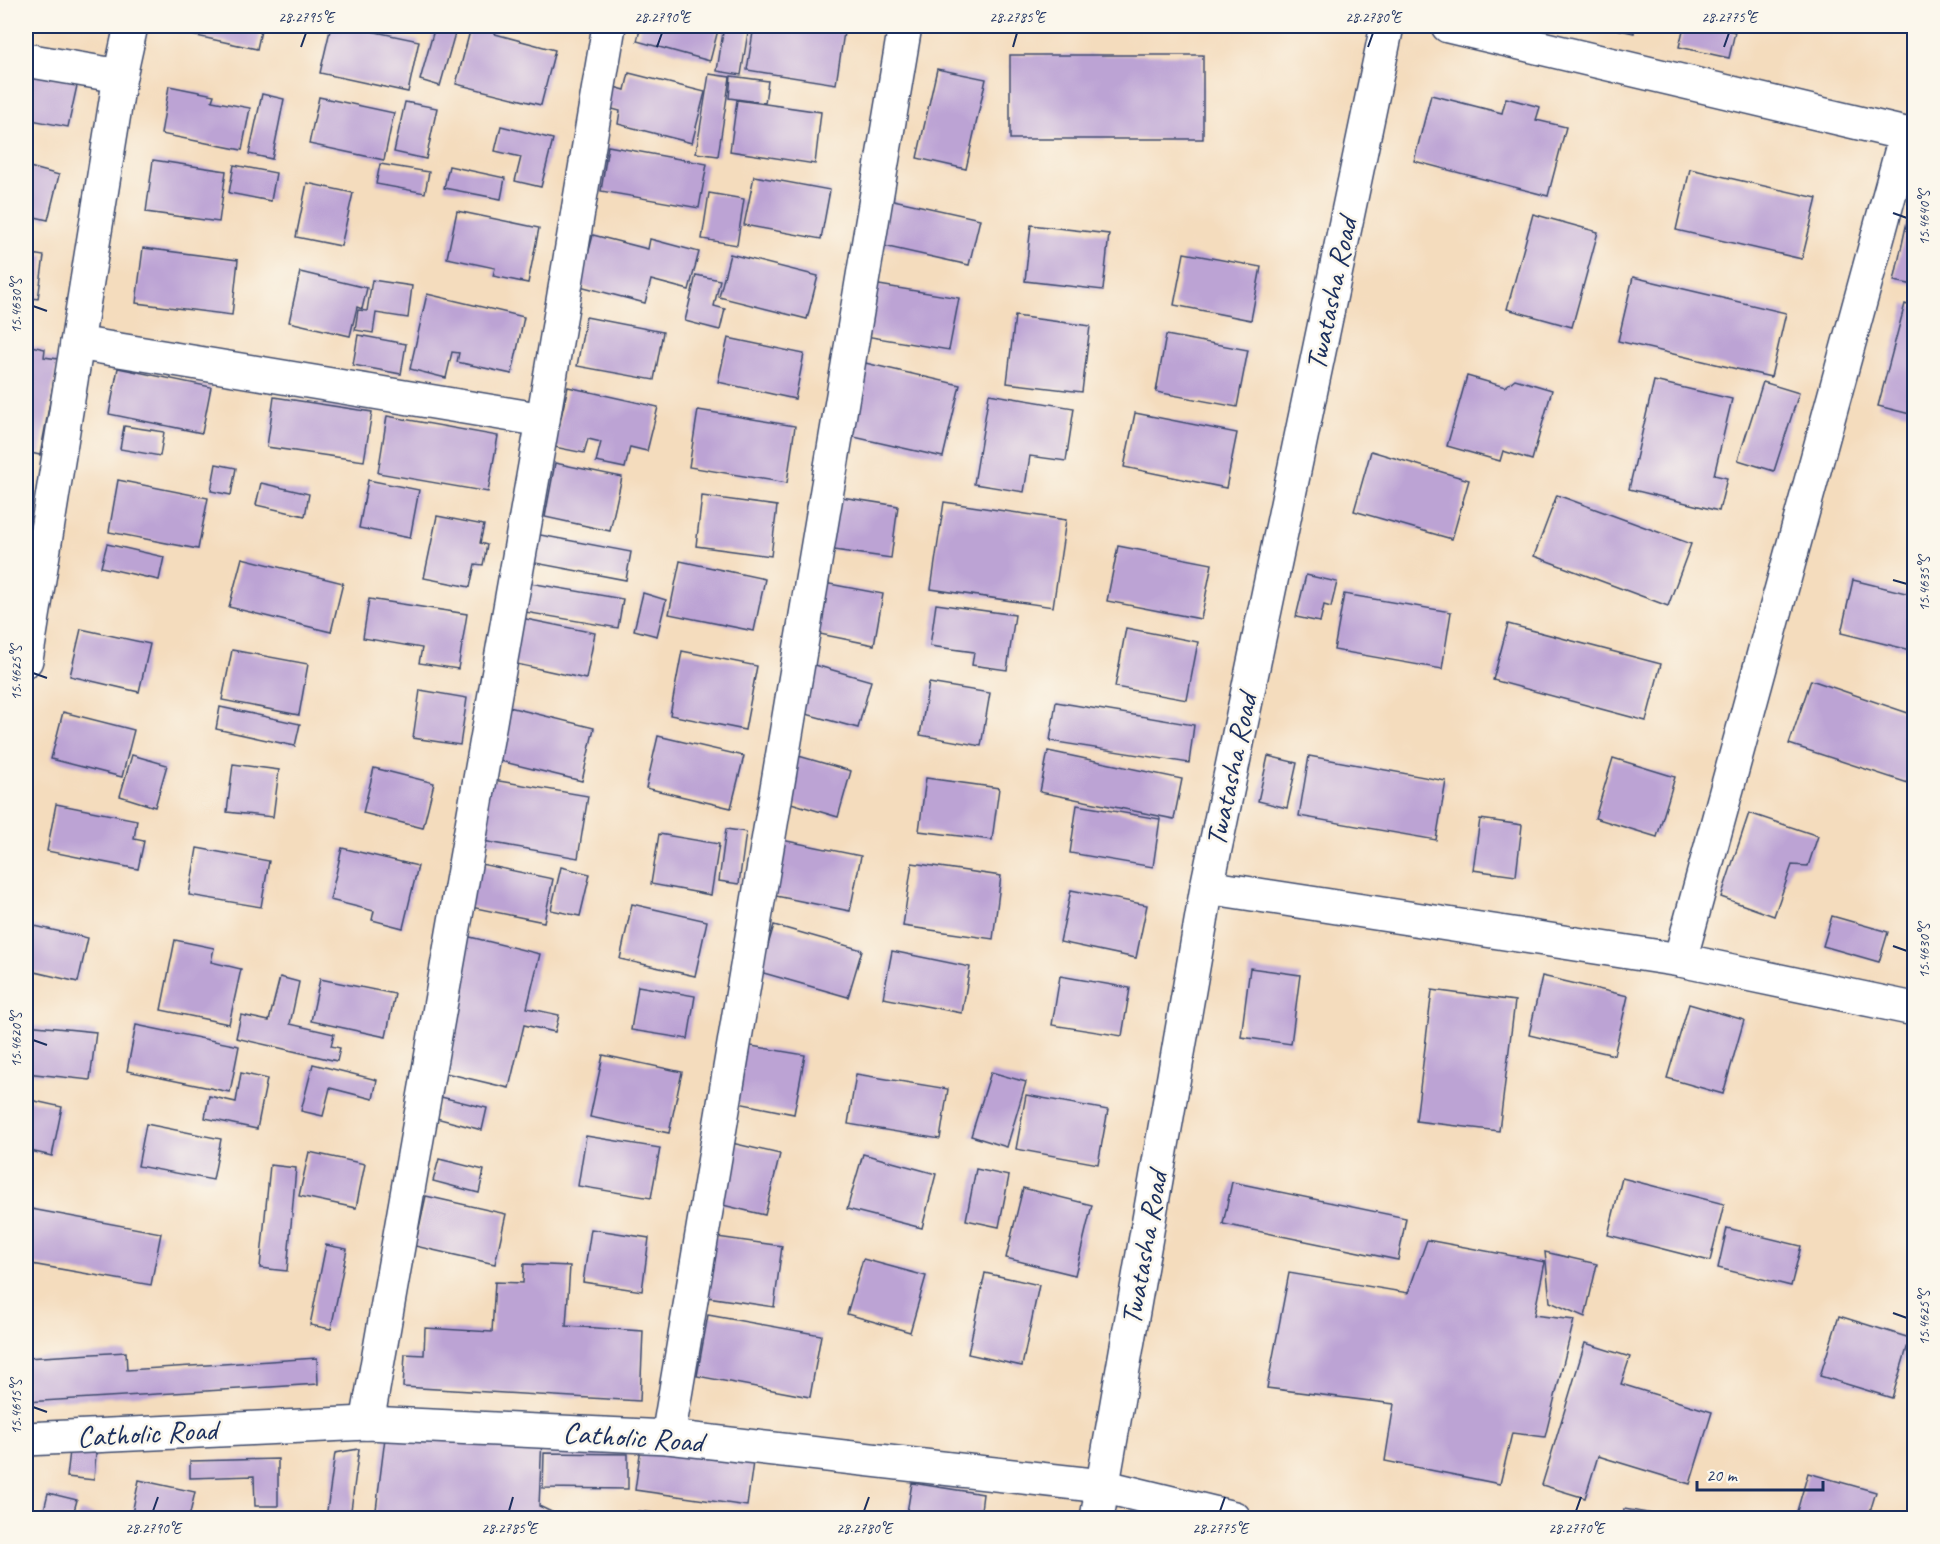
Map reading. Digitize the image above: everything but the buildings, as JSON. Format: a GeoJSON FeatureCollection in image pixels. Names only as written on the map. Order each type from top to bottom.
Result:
{"type":"FeatureCollection","features":[{"type":"Feature","properties":{"kind":"street"},"geometry":{"type":"LineString","coordinates":[[26,660],[120,76],[131,26]]}},
{"type":"Feature","properties":{"kind":"street"},"geometry":{"type":"LineString","coordinates":[[367,1423],[543,420],[609,26]]}},
{"type":"Feature","properties":{"kind":"street"},"geometry":{"type":"LineString","coordinates":[[668,1437],[905,26]]}},
{"type":"Feature","properties":{"kind":"street","name":"Twatasha Road"},"geometry":{"type":"LineString","coordinates":[[1097,1518],[1207,887],[1387,26]]}},
{"type":"Feature","properties":{"kind":"street"},"geometry":{"type":"LineString","coordinates":[[1448,26],[1910,135],[1680,960]]}},
{"type":"Feature","properties":{"kind":"street"},"geometry":{"type":"LineString","coordinates":[[26,60],[120,76]]}},
{"type":"Feature","properties":{"kind":"street"},"geometry":{"type":"LineString","coordinates":[[77,343],[543,420]]}},
{"type":"Feature","properties":{"kind":"street"},"geometry":{"type":"LineString","coordinates":[[1207,887],[1680,960],[1914,1009]]}},
{"type":"Feature","properties":{"kind":"street","name":"Catholic Road"},"geometry":{"type":"LineString","coordinates":[[26,1439],[367,1423],[668,1437],[1102,1486],[1234,1518]]}}]}
